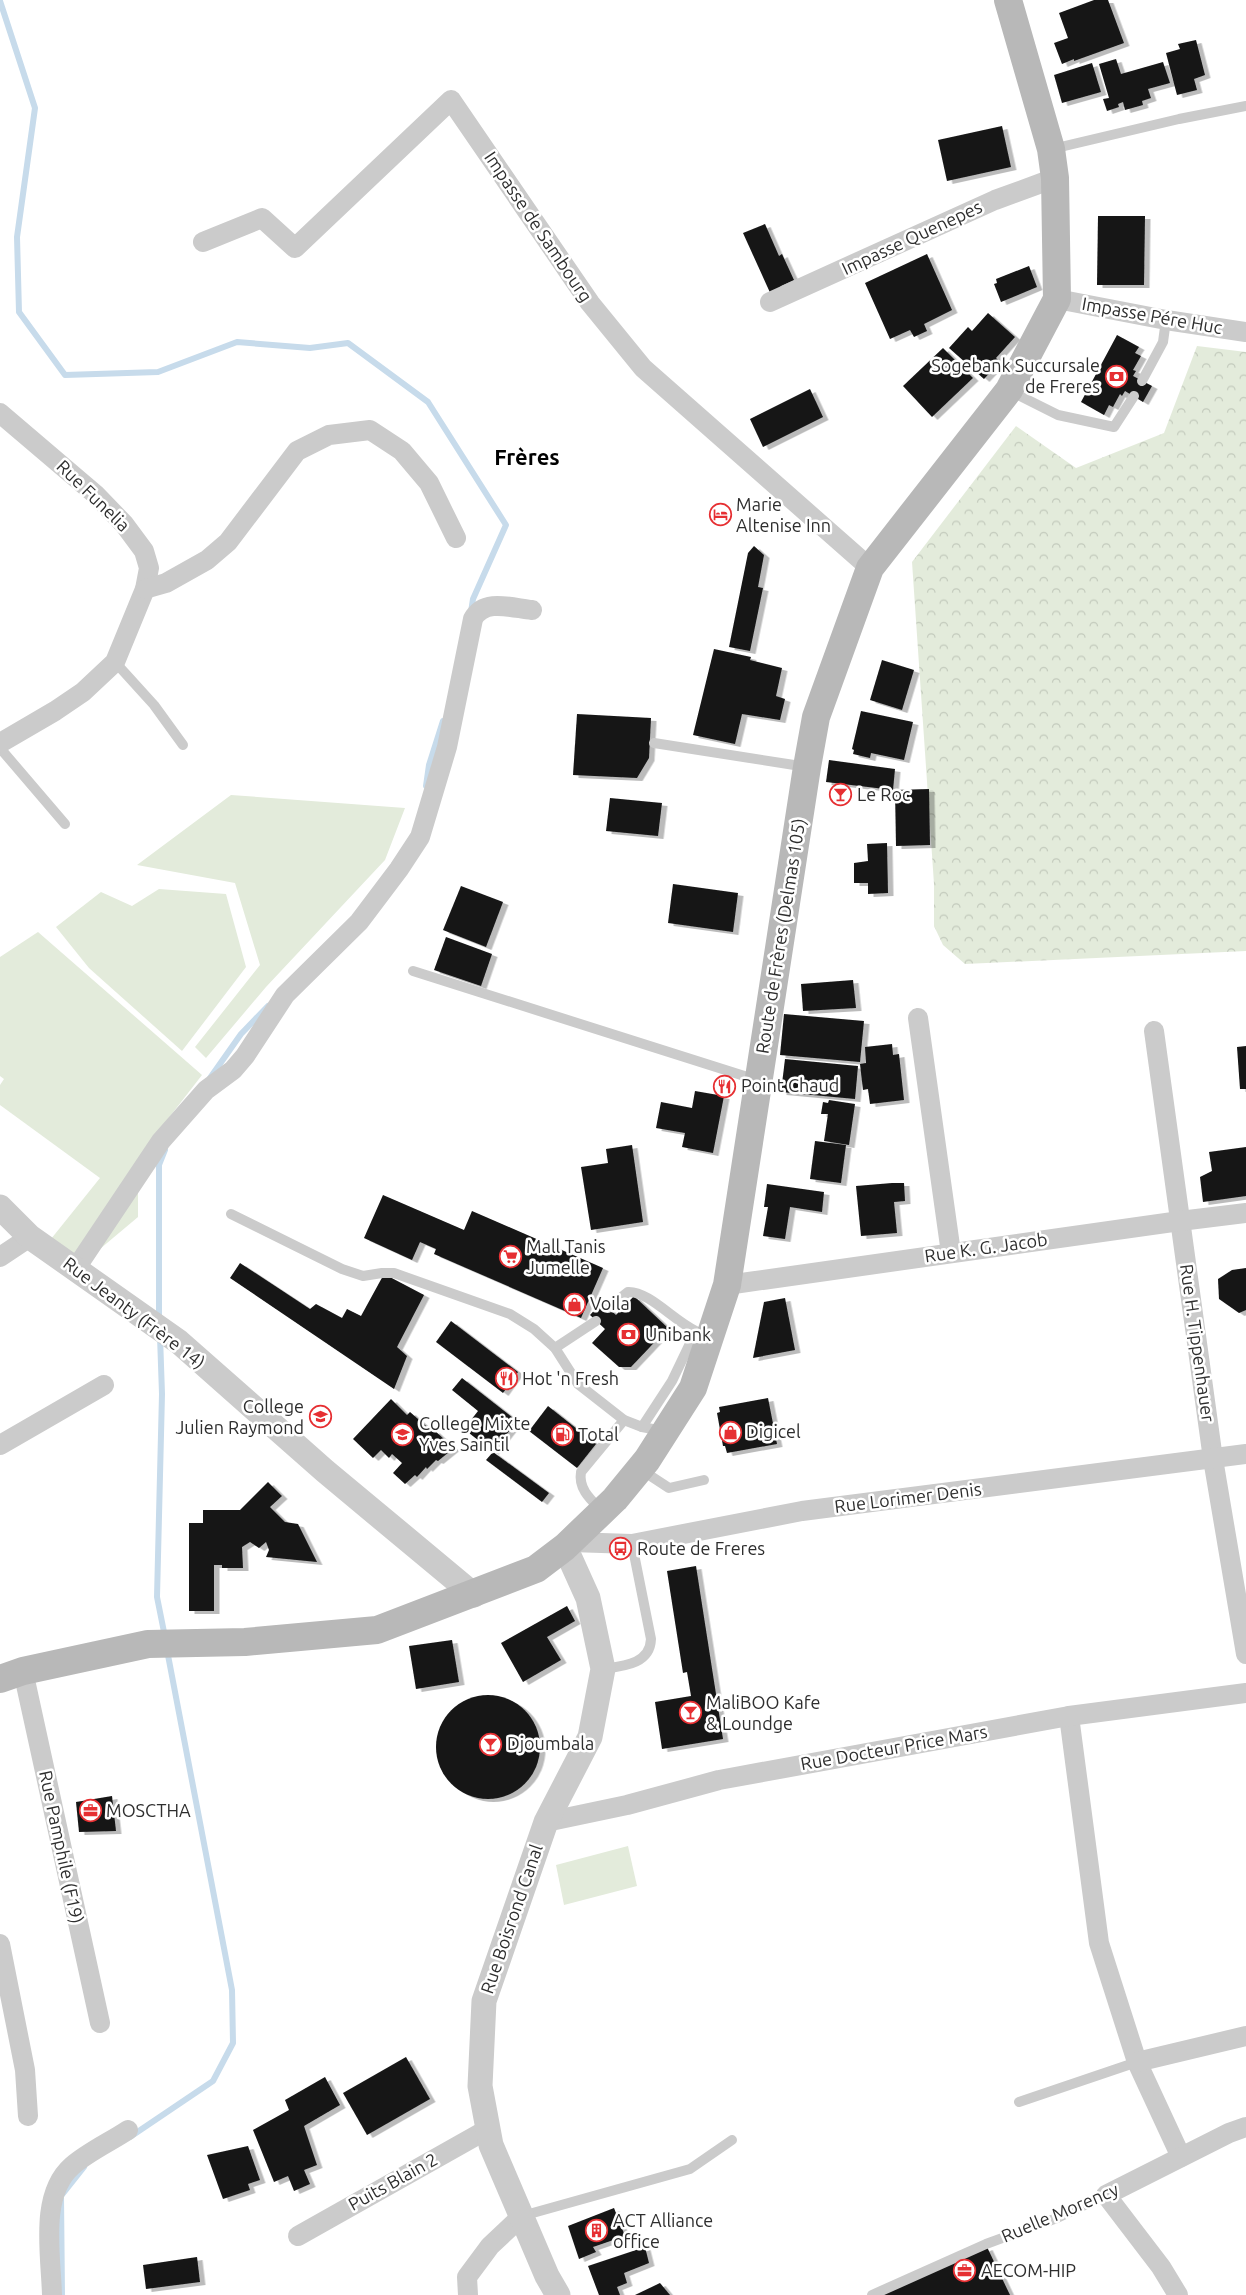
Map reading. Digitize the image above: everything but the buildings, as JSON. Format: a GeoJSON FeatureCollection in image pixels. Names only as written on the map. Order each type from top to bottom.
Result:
{"type":"FeatureCollection","features":[{"type":"Feature","properties":{"kind":"main road","name":"Route de Frères (Delmas 105)"},"geometry":{"type":"LineString","coordinates":[[11,1675],[148,1644],[245,1642],[377,1630],[474,1595],[536,1570],[568,1545],[602,1511],[640,1468],[654,1429],[693,1388],[704,1333],[727,1285],[816,717],[870,568],[1009,390],[1058,299],[1055,178],[1052,149],[1008,0]]}},
{"type":"Feature","properties":{"kind":"street","name":"Impasse de Sambourg"},"geometry":{"type":"LineString","coordinates":[[203,242],[262,218],[296,248],[451,100],[590,304],[643,368],[870,568]]}},
{"type":"Feature","properties":{"kind":"street","name":"Impasse Quenepes"},"geometry":{"type":"LineString","coordinates":[[770,302],[995,200],[1055,178]]}},
{"type":"Feature","properties":{"kind":"street","name":"Impasse Pére Huc"},"geometry":{"type":"LineString","coordinates":[[1058,299],[1166,320],[1246,332]]}},
{"type":"Feature","properties":{"kind":"street","name":"Rue Funelia"},"geometry":{"type":"LineString","coordinates":[[0,413],[95,494],[124,524],[144,551],[149,568],[145,590],[115,662],[83,692],[56,711],[0,744]]}},
{"type":"Feature","properties":{"kind":"street"},"geometry":{"type":"LineString","coordinates":[[145,590],[166,583],[207,560],[228,542],[297,450],[329,435],[370,430],[402,451],[430,483],[456,538]]}},
{"type":"Feature","properties":{"kind":"street"},"geometry":{"type":"LineString","coordinates":[[76,1268],[161,1141],[206,1090],[233,1070],[245,1056],[284,995],[359,922],[400,870],[420,837],[448,747],[473,619],[477,613],[486,606],[532,610]]}},
{"type":"Feature","properties":{"kind":"street"},"geometry":{"type":"LineString","coordinates":[[918,1018],[951,1253]]}},
{"type":"Feature","properties":{"kind":"street","name":"Rue H. Tippenhauer"},"geometry":{"type":"LineString","coordinates":[[1154,1031],[1213,1459],[1246,1654]]}},
{"type":"Feature","properties":{"kind":"street","name":"Rue Jeanty (Frère 14)"},"geometry":{"type":"LineString","coordinates":[[0,1207],[30,1236],[179,1342],[325,1471],[474,1595]]}},
{"type":"Feature","properties":{"kind":"street","name":"Rue K. G. Jacob"},"geometry":{"type":"LineString","coordinates":[[727,1285],[1246,1213]]}},
{"type":"Feature","properties":{"kind":"street"},"geometry":{"type":"LineString","coordinates":[[0,1257],[30,1236]]}},
{"type":"Feature","properties":{"kind":"street"},"geometry":{"type":"LineString","coordinates":[[0,1445],[104,1385]]}},
{"type":"Feature","properties":{"kind":"street","name":"Rue Lorimer Denis"},"geometry":{"type":"LineString","coordinates":[[568,1545],[632,1544],[802,1511],[1246,1454]]}},
{"type":"Feature","properties":{"kind":"street","name":"Rue Boisrond Canal"},"geometry":{"type":"LineString","coordinates":[[558,2295],[546,2276],[491,2145],[480,2086],[484,2001],[546,1822],[590,1737],[603,1669],[588,1598],[568,1545]]}},
{"type":"Feature","properties":{"kind":"street","name":"Rue Pamphile (F19)"},"geometry":{"type":"LineString","coordinates":[[11,1675],[100,2023]]}},
{"type":"Feature","properties":{"kind":"street","name":"Rue Docteur Price Mars"},"geometry":{"type":"LineString","coordinates":[[546,1822],[628,1805],[719,1780],[1069,1716],[1246,1693]]}},
{"type":"Feature","properties":{"kind":"street"},"geometry":{"type":"LineString","coordinates":[[1069,1716],[1099,1942],[1138,2062],[1181,2157]]}},
{"type":"Feature","properties":{"kind":"street"},"geometry":{"type":"LineString","coordinates":[[0,1944],[25,2070],[28,2116]]}},
{"type":"Feature","properties":{"kind":"street"},"geometry":{"type":"LineString","coordinates":[[1138,2062],[1246,2036]]}},
{"type":"Feature","properties":{"kind":"street","name":"Ruelle Morency"},"geometry":{"type":"LineString","coordinates":[[1106,2195],[1246,2127]]}},
{"type":"Feature","properties":{"kind":"street","name":"Puits Blain 2"},"geometry":{"type":"LineString","coordinates":[[298,2236],[488,2129]]}},
{"type":"Feature","properties":{"kind":"street"},"geometry":{"type":"LineString","coordinates":[[52,2295],[50,2211],[54,2191],[61,2177],[73,2165],[128,2130]]}},
{"type":"Feature","properties":{"kind":"street"},"geometry":{"type":"LineString","coordinates":[[1106,2195],[1162,2267],[1178,2295]]}},
{"type":"Feature","properties":{"kind":"street"},"geometry":{"type":"LineString","coordinates":[[468,2295],[467,2277],[490,2246],[521,2217]]}},
{"type":"Feature","properties":{"kind":"lane"},"geometry":{"type":"LineString","coordinates":[[1052,149],[1179,119],[1246,106]]}},
{"type":"Feature","properties":{"kind":"lane"},"geometry":{"type":"LineString","coordinates":[[1142,381],[1163,342],[1166,320]]}},
{"type":"Feature","properties":{"kind":"lane"},"geometry":{"type":"LineString","coordinates":[[1009,390],[1058,415],[1114,427],[1134,396]]}},
{"type":"Feature","properties":{"kind":"lane"},"geometry":{"type":"LineString","coordinates":[[115,662],[154,705],[183,745]]}},
{"type":"Feature","properties":{"kind":"lane"},"geometry":{"type":"LineString","coordinates":[[654,743],[807,767]]}},
{"type":"Feature","properties":{"kind":"lane"},"geometry":{"type":"LineString","coordinates":[[0,748],[65,824]]}},
{"type":"Feature","properties":{"kind":"lane"},"geometry":{"type":"LineString","coordinates":[[413,971],[759,1080]]}},
{"type":"Feature","properties":{"kind":"lane"},"geometry":{"type":"LineString","coordinates":[[231,1214],[342,1269],[362,1276],[394,1273],[510,1314],[534,1329],[555,1348],[578,1384],[624,1420],[654,1429]]}},
{"type":"Feature","properties":{"kind":"lane"},"geometry":{"type":"LineString","coordinates":[[608,1308],[628,1292],[641,1293],[684,1326],[704,1333]]}},
{"type":"Feature","properties":{"kind":"lane"},"geometry":{"type":"LineString","coordinates":[[555,1348],[596,1321]]}},
{"type":"Feature","properties":{"kind":"lane"},"geometry":{"type":"LineString","coordinates":[[602,1511],[587,1496],[581,1485],[581,1472],[624,1420]]}},
{"type":"Feature","properties":{"kind":"lane"},"geometry":{"type":"LineString","coordinates":[[640,1468],[669,1488],[704,1480]]}},
{"type":"Feature","properties":{"kind":"lane"},"geometry":{"type":"LineString","coordinates":[[603,1669],[623,1666],[644,1658],[650,1648],[651,1639],[632,1544]]}},
{"type":"Feature","properties":{"kind":"lane"},"geometry":{"type":"LineString","coordinates":[[1019,2102],[1138,2062]]}},
{"type":"Feature","properties":{"kind":"lane"},"geometry":{"type":"LineString","coordinates":[[521,2217],[690,2169],[732,2140]]}},
{"type":"Feature","properties":{"kind":"lane","name":"Ruelle Morency"},"geometry":{"type":"LineString","coordinates":[[872,2295],[986,2244],[1057,2218],[1106,2195]]}},
{"type":"Feature","properties":{"kind":"green space"},"geometry":{"type":"Polygon","coordinates":[[[1197,346],[1246,352],[1246,951],[965,964],[943,945],[934,926],[934,884],[912,562],[1016,426],[1076,468],[1164,433],[1197,346]]]}},
{"type":"Feature","properties":{"kind":"green space"},"geometry":{"type":"Polygon","coordinates":[[[231,795],[405,808],[385,860],[266,987],[206,1058],[195,1047],[260,965],[235,883],[137,865],[231,795]]]}},
{"type":"Feature","properties":{"kind":"green space"},"geometry":{"type":"Polygon","coordinates":[[[159,889],[226,894],[246,967],[182,1051],[89,968],[56,927],[101,892],[132,906],[159,889]]]}},
{"type":"Feature","properties":{"kind":"green space"},"geometry":{"type":"Polygon","coordinates":[[[38,932],[202,1075],[157,1133],[138,1179],[138,1217],[82,1264],[51,1239],[100,1178],[0,1105],[0,1085],[4,1079],[0,1076],[0,957],[38,932]]]}},
{"type":"Feature","properties":{"kind":"green space"},"geometry":{"type":"Polygon","coordinates":[[[628,1846],[637,1886],[564,1905],[556,1865],[628,1846]]]}},
{"type":"Feature","properties":{"kind":"waterway"},"geometry":{"type":"LineString","coordinates":[[0,1],[35,108],[17,237],[19,312],[65,375],[158,372],[237,342],[310,348],[348,343],[428,402],[506,525],[473,599],[471,612]]}},
{"type":"Feature","properties":{"kind":"waterway"},"geometry":{"type":"LineString","coordinates":[[426,786],[429,765],[443,721]]}},
{"type":"Feature","properties":{"kind":"waterway"},"geometry":{"type":"LineString","coordinates":[[210,1078],[241,1034],[268,1006]]}},
{"type":"Feature","properties":{"kind":"waterway"},"geometry":{"type":"LineString","coordinates":[[159,1321],[159,1165],[165,1150]]}},
{"type":"Feature","properties":{"kind":"waterway"},"geometry":{"type":"LineString","coordinates":[[160,1336],[162,1394],[157,1597],[165,1637]]}},
{"type":"Feature","properties":{"kind":"waterway"},"geometry":{"type":"LineString","coordinates":[[130,2137],[213,2081],[233,2043],[232,1990],[167,1650]]}},
{"type":"Feature","properties":{"kind":"waterway"},"geometry":{"type":"LineString","coordinates":[[62,2295],[61,2196],[84,2167]]}},
{"type":"Feature","properties":{"kind":"place","name":"Sogebank Succursale de Freres"},"geometry":{"type":"Point","coordinates":[1116,376]}},
{"type":"Feature","properties":{"kind":"place","name":"Marie Altenise Inn"},"geometry":{"type":"Point","coordinates":[720,515]}},
{"type":"Feature","properties":{"kind":"place","name":"Le Roc"},"geometry":{"type":"Point","coordinates":[841,795]}},
{"type":"Feature","properties":{"kind":"place","name":"Point Chaud"},"geometry":{"type":"Point","coordinates":[725,1086]}},
{"type":"Feature","properties":{"kind":"place","name":"Mall Tanis Jumelle"},"geometry":{"type":"Point","coordinates":[510,1257]}},
{"type":"Feature","properties":{"kind":"place","name":"Voila"},"geometry":{"type":"Point","coordinates":[574,1304]}},
{"type":"Feature","properties":{"kind":"place","name":"Unibank"},"geometry":{"type":"Point","coordinates":[629,1335]}},
{"type":"Feature","properties":{"kind":"place","name":"Hot 'n Fresh"},"geometry":{"type":"Point","coordinates":[506,1379]}},
{"type":"Feature","properties":{"kind":"place","name":"College Julien Raymond"},"geometry":{"type":"Point","coordinates":[320,1417]}},
{"type":"Feature","properties":{"kind":"place","name":"Digicel"},"geometry":{"type":"Point","coordinates":[730,1432]}},
{"type":"Feature","properties":{"kind":"place","name":"College Mixte Yves Saintil"},"geometry":{"type":"Point","coordinates":[403,1434]}},
{"type":"Feature","properties":{"kind":"place","name":"Total"},"geometry":{"type":"Point","coordinates":[562,1435]}},
{"type":"Feature","properties":{"kind":"place","name":"Route de Freres"},"geometry":{"type":"Point","coordinates":[621,1549]}},
{"type":"Feature","properties":{"kind":"place","name":"MaliBOO Kafe & Loundge"},"geometry":{"type":"Point","coordinates":[690,1713]}},
{"type":"Feature","properties":{"kind":"place","name":"Djoumbala"},"geometry":{"type":"Point","coordinates":[491,1744]}},
{"type":"Feature","properties":{"kind":"place","name":"MOSCTHA"},"geometry":{"type":"Point","coordinates":[90,1811]}},
{"type":"Feature","properties":{"kind":"place","name":"ACT Alliance office"},"geometry":{"type":"Point","coordinates":[597,2231]}},
{"type":"Feature","properties":{"kind":"place","name":"AECOM-HIP"},"geometry":{"type":"Point","coordinates":[965,2271]}},
{"type":"Feature","properties":{"kind":"district","name":"Frères"},"geometry":{"type":"Point","coordinates":[527,457]}}]}
